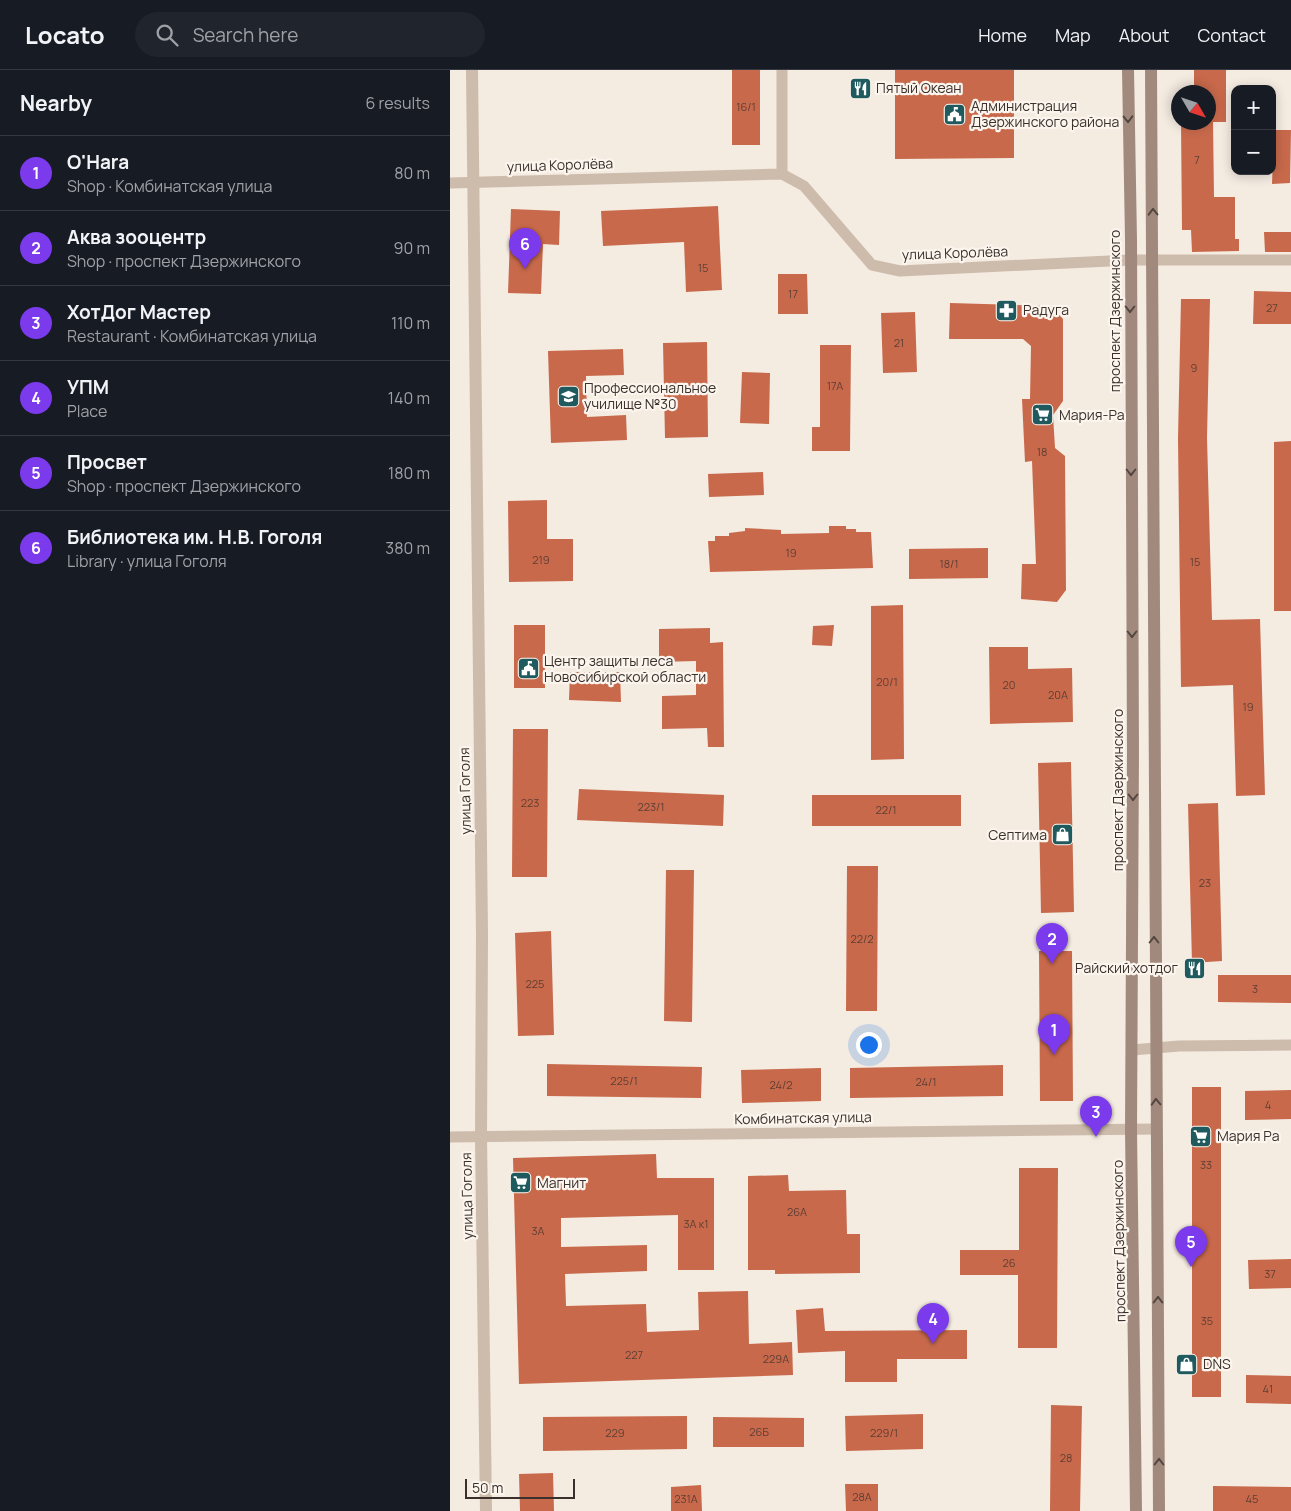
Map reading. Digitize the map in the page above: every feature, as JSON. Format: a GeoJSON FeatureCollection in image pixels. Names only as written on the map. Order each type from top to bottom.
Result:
{"type":"FeatureCollection","features":[{"type":"Feature","properties":{"kind":"main road","name":"проспект Дзержинского"},"geometry":{"type":"LineString","coordinates":[[1128,70],[1131,1130],[1136,1511]]}},
{"type":"Feature","properties":{"kind":"main road"},"geometry":{"type":"LineString","coordinates":[[1151,70],[1159,1511]]}},
{"type":"Feature","properties":{"kind":"street","name":"улица Гоголя"},"geometry":{"type":"LineString","coordinates":[[472,70],[482,934],[480,1137],[486,1511]]}},
{"type":"Feature","properties":{"kind":"street"},"geometry":{"type":"LineString","coordinates":[[782,70],[782,174]]}},
{"type":"Feature","properties":{"kind":"street","name":"улица Королёва"},"geometry":{"type":"LineString","coordinates":[[450,184],[782,174],[804,186],[872,265],[900,271],[1130,260],[1291,260]]}},
{"type":"Feature","properties":{"kind":"street"},"geometry":{"type":"LineString","coordinates":[[1132,1050],[1291,1045]]}},
{"type":"Feature","properties":{"kind":"street","name":"Комбинатская улица"},"geometry":{"type":"LineString","coordinates":[[450,1137],[1157,1129]]}},
{"type":"Feature","properties":{"kind":"building"},"geometry":{"type":"Polygon","coordinates":[[[732,70],[760,70],[760,145],[732,145],[732,70]]]}},
{"type":"Feature","properties":{"kind":"building","name":"Администрация Дзержинского района"},"geometry":{"type":"Polygon","coordinates":[[[895,70],[1014,70],[1014,158],[895,159],[895,70]]]}},
{"type":"Feature","properties":{"kind":"building"},"geometry":{"type":"Polygon","coordinates":[[[1194,70],[1226,70],[1226,122],[1216,122],[1216,85],[1194,85],[1194,70]]]}},
{"type":"Feature","properties":{"kind":"building"},"geometry":{"type":"Polygon","coordinates":[[[1181,130],[1213,130],[1214,197],[1235,197],[1235,239],[1239,239],[1239,251],[1192,252],[1191,230],[1182,230],[1181,130]]]}},
{"type":"Feature","properties":{"kind":"building"},"geometry":{"type":"Polygon","coordinates":[[[1276,130],[1291,130],[1290,183],[1272,184],[1272,175],[1276,175],[1276,130]]]}},
{"type":"Feature","properties":{"kind":"building"},"geometry":{"type":"Polygon","coordinates":[[[718,206],[722,290],[686,292],[684,242],[603,246],[601,211],[718,206]]]}},
{"type":"Feature","properties":{"kind":"building"},"geometry":{"type":"Polygon","coordinates":[[[511,209],[560,211],[559,245],[543,244],[541,294],[508,293],[511,209]]]}},
{"type":"Feature","properties":{"kind":"building"},"geometry":{"type":"Polygon","coordinates":[[[1264,232],[1291,232],[1291,252],[1265,252],[1264,232]]]}},
{"type":"Feature","properties":{"kind":"building"},"geometry":{"type":"Polygon","coordinates":[[[778,274],[807,274],[808,314],[778,314],[778,274]]]}},
{"type":"Feature","properties":{"kind":"building"},"geometry":{"type":"Polygon","coordinates":[[[1254,291],[1291,292],[1291,324],[1253,324],[1254,291]]]}},
{"type":"Feature","properties":{"kind":"building"},"geometry":{"type":"Polygon","coordinates":[[[1181,299],[1210,299],[1207,438],[1212,620],[1260,619],[1265,795],[1236,796],[1233,685],[1181,687],[1178,438],[1181,299]]]}},
{"type":"Feature","properties":{"kind":"building"},"geometry":{"type":"Polygon","coordinates":[[[950,303],[1051,306],[1063,319],[1063,401],[1053,415],[1055,448],[1065,456],[1066,590],[1057,602],[1021,599],[1022,564],[1036,564],[1032,461],[1025,462],[1022,399],[1030,399],[1031,346],[1023,339],[949,339],[950,303]]]}},
{"type":"Feature","properties":{"kind":"building"},"geometry":{"type":"Polygon","coordinates":[[[915,312],[917,372],[883,373],[881,313],[915,312]]]}},
{"type":"Feature","properties":{"kind":"building"},"geometry":{"type":"Polygon","coordinates":[[[707,342],[708,437],[665,438],[663,343],[707,342]]]}},
{"type":"Feature","properties":{"kind":"building"},"geometry":{"type":"Polygon","coordinates":[[[820,345],[851,345],[850,451],[812,451],[812,427],[820,427],[820,345]]]}},
{"type":"Feature","properties":{"kind":"building","name":"Профессиональное училище №30"},"geometry":{"type":"Polygon","coordinates":[[[623,349],[624,375],[586,376],[587,417],[626,415],[627,440],[551,443],[548,351],[623,349]]]}},
{"type":"Feature","properties":{"kind":"building"},"geometry":{"type":"Polygon","coordinates":[[[742,372],[770,373],[769,424],[740,423],[742,372]]]}},
{"type":"Feature","properties":{"kind":"building"},"geometry":{"type":"Polygon","coordinates":[[[1291,441],[1291,611],[1274,611],[1274,442],[1291,441]]]}},
{"type":"Feature","properties":{"kind":"building"},"geometry":{"type":"Polygon","coordinates":[[[763,472],[764,495],[709,497],[708,474],[763,472]]]}},
{"type":"Feature","properties":{"kind":"building"},"geometry":{"type":"Polygon","coordinates":[[[547,500],[547,539],[573,539],[573,581],[509,582],[508,501],[547,500]]]}},
{"type":"Feature","properties":{"kind":"building"},"geometry":{"type":"Polygon","coordinates":[[[829,526],[846,526],[846,529],[856,529],[856,532],[871,532],[873,568],[710,572],[708,541],[715,541],[715,536],[729,536],[729,533],[745,531],[745,528],[781,530],[781,534],[829,533],[829,526]]]}},
{"type":"Feature","properties":{"kind":"building"},"geometry":{"type":"Polygon","coordinates":[[[988,548],[988,578],[909,579],[909,549],[988,548]]]}},
{"type":"Feature","properties":{"kind":"building"},"geometry":{"type":"Polygon","coordinates":[[[903,605],[904,759],[871,760],[871,606],[903,605]]]}},
{"type":"Feature","properties":{"kind":"building"},"geometry":{"type":"Polygon","coordinates":[[[514,625],[545,625],[545,688],[514,688],[514,625]]]}},
{"type":"Feature","properties":{"kind":"building"},"geometry":{"type":"Polygon","coordinates":[[[834,625],[832,646],[812,645],[813,626],[834,625]]]}},
{"type":"Feature","properties":{"kind":"building"},"geometry":{"type":"Polygon","coordinates":[[[710,628],[710,643],[723,642],[724,747],[708,747],[707,728],[662,729],[662,696],[696,695],[696,661],[659,662],[659,629],[710,628]]]}},
{"type":"Feature","properties":{"kind":"building"},"geometry":{"type":"Polygon","coordinates":[[[989,647],[1028,647],[1028,669],[1072,668],[1073,722],[990,724],[989,647]]]}},
{"type":"Feature","properties":{"kind":"building"},"geometry":{"type":"Polygon","coordinates":[[[570,672],[620,672],[621,702],[569,700],[570,672]]]}},
{"type":"Feature","properties":{"kind":"building"},"geometry":{"type":"Polygon","coordinates":[[[513,729],[548,729],[547,877],[512,877],[513,729]]]}},
{"type":"Feature","properties":{"kind":"building"},"geometry":{"type":"Polygon","coordinates":[[[1071,762],[1074,912],[1041,913],[1038,763],[1071,762]]]}},
{"type":"Feature","properties":{"kind":"building"},"geometry":{"type":"Polygon","coordinates":[[[579,789],[724,795],[723,826],[577,820],[579,789]]]}},
{"type":"Feature","properties":{"kind":"building"},"geometry":{"type":"Polygon","coordinates":[[[812,795],[961,795],[961,826],[812,826],[812,795]]]}},
{"type":"Feature","properties":{"kind":"building"},"geometry":{"type":"Polygon","coordinates":[[[1218,803],[1222,961],[1192,963],[1188,804],[1218,803]]]}},
{"type":"Feature","properties":{"kind":"building"},"geometry":{"type":"Polygon","coordinates":[[[847,866],[878,866],[877,1011],[846,1011],[847,866]]]}},
{"type":"Feature","properties":{"kind":"building"},"geometry":{"type":"Polygon","coordinates":[[[666,870],[694,870],[692,1022],[664,1021],[666,870]]]}},
{"type":"Feature","properties":{"kind":"building"},"geometry":{"type":"Polygon","coordinates":[[[551,931],[554,1035],[518,1036],[515,933],[551,931]]]}},
{"type":"Feature","properties":{"kind":"building"},"geometry":{"type":"Polygon","coordinates":[[[1039,951],[1072,951],[1073,1101],[1040,1101],[1039,951]]]}},
{"type":"Feature","properties":{"kind":"building"},"geometry":{"type":"Polygon","coordinates":[[[1218,975],[1291,975],[1291,1003],[1218,1002],[1218,975]]]}},
{"type":"Feature","properties":{"kind":"building"},"geometry":{"type":"Polygon","coordinates":[[[547,1064],[702,1067],[701,1098],[547,1096],[547,1064]]]}},
{"type":"Feature","properties":{"kind":"building"},"geometry":{"type":"Polygon","coordinates":[[[1003,1065],[1003,1096],[850,1098],[850,1068],[1003,1065]]]}},
{"type":"Feature","properties":{"kind":"building"},"geometry":{"type":"Polygon","coordinates":[[[821,1068],[821,1101],[742,1103],[741,1070],[821,1068]]]}},
{"type":"Feature","properties":{"kind":"building"},"geometry":{"type":"Polygon","coordinates":[[[1192,1087],[1221,1087],[1221,1397],[1192,1397],[1192,1087]]]}},
{"type":"Feature","properties":{"kind":"building"},"geometry":{"type":"Polygon","coordinates":[[[1291,1090],[1291,1119],[1245,1120],[1245,1091],[1291,1090]]]}},
{"type":"Feature","properties":{"kind":"building"},"geometry":{"type":"Polygon","coordinates":[[[656,1154],[657,1178],[714,1178],[714,1270],[678,1270],[678,1215],[561,1218],[561,1247],[647,1245],[647,1271],[565,1274],[566,1306],[646,1304],[647,1332],[699,1330],[698,1292],[748,1291],[749,1344],[792,1342],[793,1375],[519,1384],[513,1158],[656,1154]]]}},
{"type":"Feature","properties":{"kind":"building"},"geometry":{"type":"Polygon","coordinates":[[[1019,1168],[1058,1168],[1057,1348],[1018,1348],[1018,1275],[960,1275],[960,1250],[1019,1250],[1019,1168]]]}},
{"type":"Feature","properties":{"kind":"building"},"geometry":{"type":"Polygon","coordinates":[[[788,1175],[789,1191],[846,1190],[847,1234],[860,1234],[860,1273],[775,1274],[775,1270],[748,1270],[748,1176],[788,1175]]]}},
{"type":"Feature","properties":{"kind":"building"},"geometry":{"type":"Polygon","coordinates":[[[1291,1259],[1291,1288],[1249,1289],[1248,1260],[1291,1259]]]}},
{"type":"Feature","properties":{"kind":"building"},"geometry":{"type":"Polygon","coordinates":[[[823,1308],[825,1331],[967,1330],[967,1359],[897,1359],[897,1382],[845,1382],[845,1351],[798,1353],[796,1310],[823,1308]]]}},
{"type":"Feature","properties":{"kind":"building"},"geometry":{"type":"Polygon","coordinates":[[[1246,1375],[1291,1376],[1291,1404],[1246,1403],[1246,1375]]]}},
{"type":"Feature","properties":{"kind":"building"},"geometry":{"type":"Polygon","coordinates":[[[1051,1405],[1082,1406],[1080,1511],[1050,1511],[1051,1405]]]}},
{"type":"Feature","properties":{"kind":"building"},"geometry":{"type":"Polygon","coordinates":[[[923,1414],[923,1449],[846,1451],[845,1416],[923,1414]]]}},
{"type":"Feature","properties":{"kind":"building"},"geometry":{"type":"Polygon","coordinates":[[[687,1416],[687,1449],[543,1451],[543,1417],[687,1416]]]}},
{"type":"Feature","properties":{"kind":"building"},"geometry":{"type":"Polygon","coordinates":[[[713,1417],[804,1418],[804,1447],[713,1447],[713,1417]]]}},
{"type":"Feature","properties":{"kind":"building"},"geometry":{"type":"Polygon","coordinates":[[[553,1473],[554,1511],[520,1511],[519,1474],[553,1473]]]}},
{"type":"Feature","properties":{"kind":"building"},"geometry":{"type":"Polygon","coordinates":[[[845,1484],[878,1484],[878,1511],[846,1511],[845,1484]]]}},
{"type":"Feature","properties":{"kind":"building"},"geometry":{"type":"Polygon","coordinates":[[[701,1485],[702,1511],[671,1511],[671,1487],[701,1485]]]}},
{"type":"Feature","properties":{"kind":"building"},"geometry":{"type":"Polygon","coordinates":[[[1213,1486],[1291,1487],[1291,1511],[1213,1511],[1213,1486]]]}},
{"type":"Feature","properties":{"kind":"place","name":"Пятый Океан"},"geometry":{"type":"Point","coordinates":[860,88]}},
{"type":"Feature","properties":{"kind":"place","name":"Администрация Дзержинского района"},"geometry":{"type":"Point","coordinates":[955,114]}},
{"type":"Feature","properties":{"kind":"place","name":"Библиотека им. Н.В. Гоголя"},"geometry":{"type":"Point","coordinates":[525,269]}},
{"type":"Feature","properties":{"kind":"place","name":"Радуга"},"geometry":{"type":"Point","coordinates":[1007,310]}},
{"type":"Feature","properties":{"kind":"place","name":"Профессиональное училище №30"},"geometry":{"type":"Point","coordinates":[568,396]}},
{"type":"Feature","properties":{"kind":"place","name":"Мария-Ра"},"geometry":{"type":"Point","coordinates":[1043,415]}},
{"type":"Feature","properties":{"kind":"place","name":"Центр защиты леса Новосибирской области"},"geometry":{"type":"Point","coordinates":[528,669]}},
{"type":"Feature","properties":{"kind":"place","name":"Септима"},"geometry":{"type":"Point","coordinates":[1063,835]}},
{"type":"Feature","properties":{"kind":"place","name":"Аква зооцентр"},"geometry":{"type":"Point","coordinates":[1052,964]}},
{"type":"Feature","properties":{"kind":"place","name":"Райский хотдог"},"geometry":{"type":"Point","coordinates":[1194,968]}},
{"type":"Feature","properties":{"kind":"place","name":"O'Hara"},"geometry":{"type":"Point","coordinates":[1054,1055]}},
{"type":"Feature","properties":{"kind":"place","name":"Мария Ра"},"geometry":{"type":"Point","coordinates":[1201,1136]}},
{"type":"Feature","properties":{"kind":"place","name":"ХотДог Мастер"},"geometry":{"type":"Point","coordinates":[1096,1137]}},
{"type":"Feature","properties":{"kind":"place","name":"Магнит"},"geometry":{"type":"Point","coordinates":[521,1183]}},
{"type":"Feature","properties":{"kind":"place","name":"Просвет"},"geometry":{"type":"Point","coordinates":[1191,1267]}},
{"type":"Feature","properties":{"kind":"place","name":"УПМ"},"geometry":{"type":"Point","coordinates":[933,1344]}},
{"type":"Feature","properties":{"kind":"place","name":"DNS"},"geometry":{"type":"Point","coordinates":[1187,1364]}}]}
